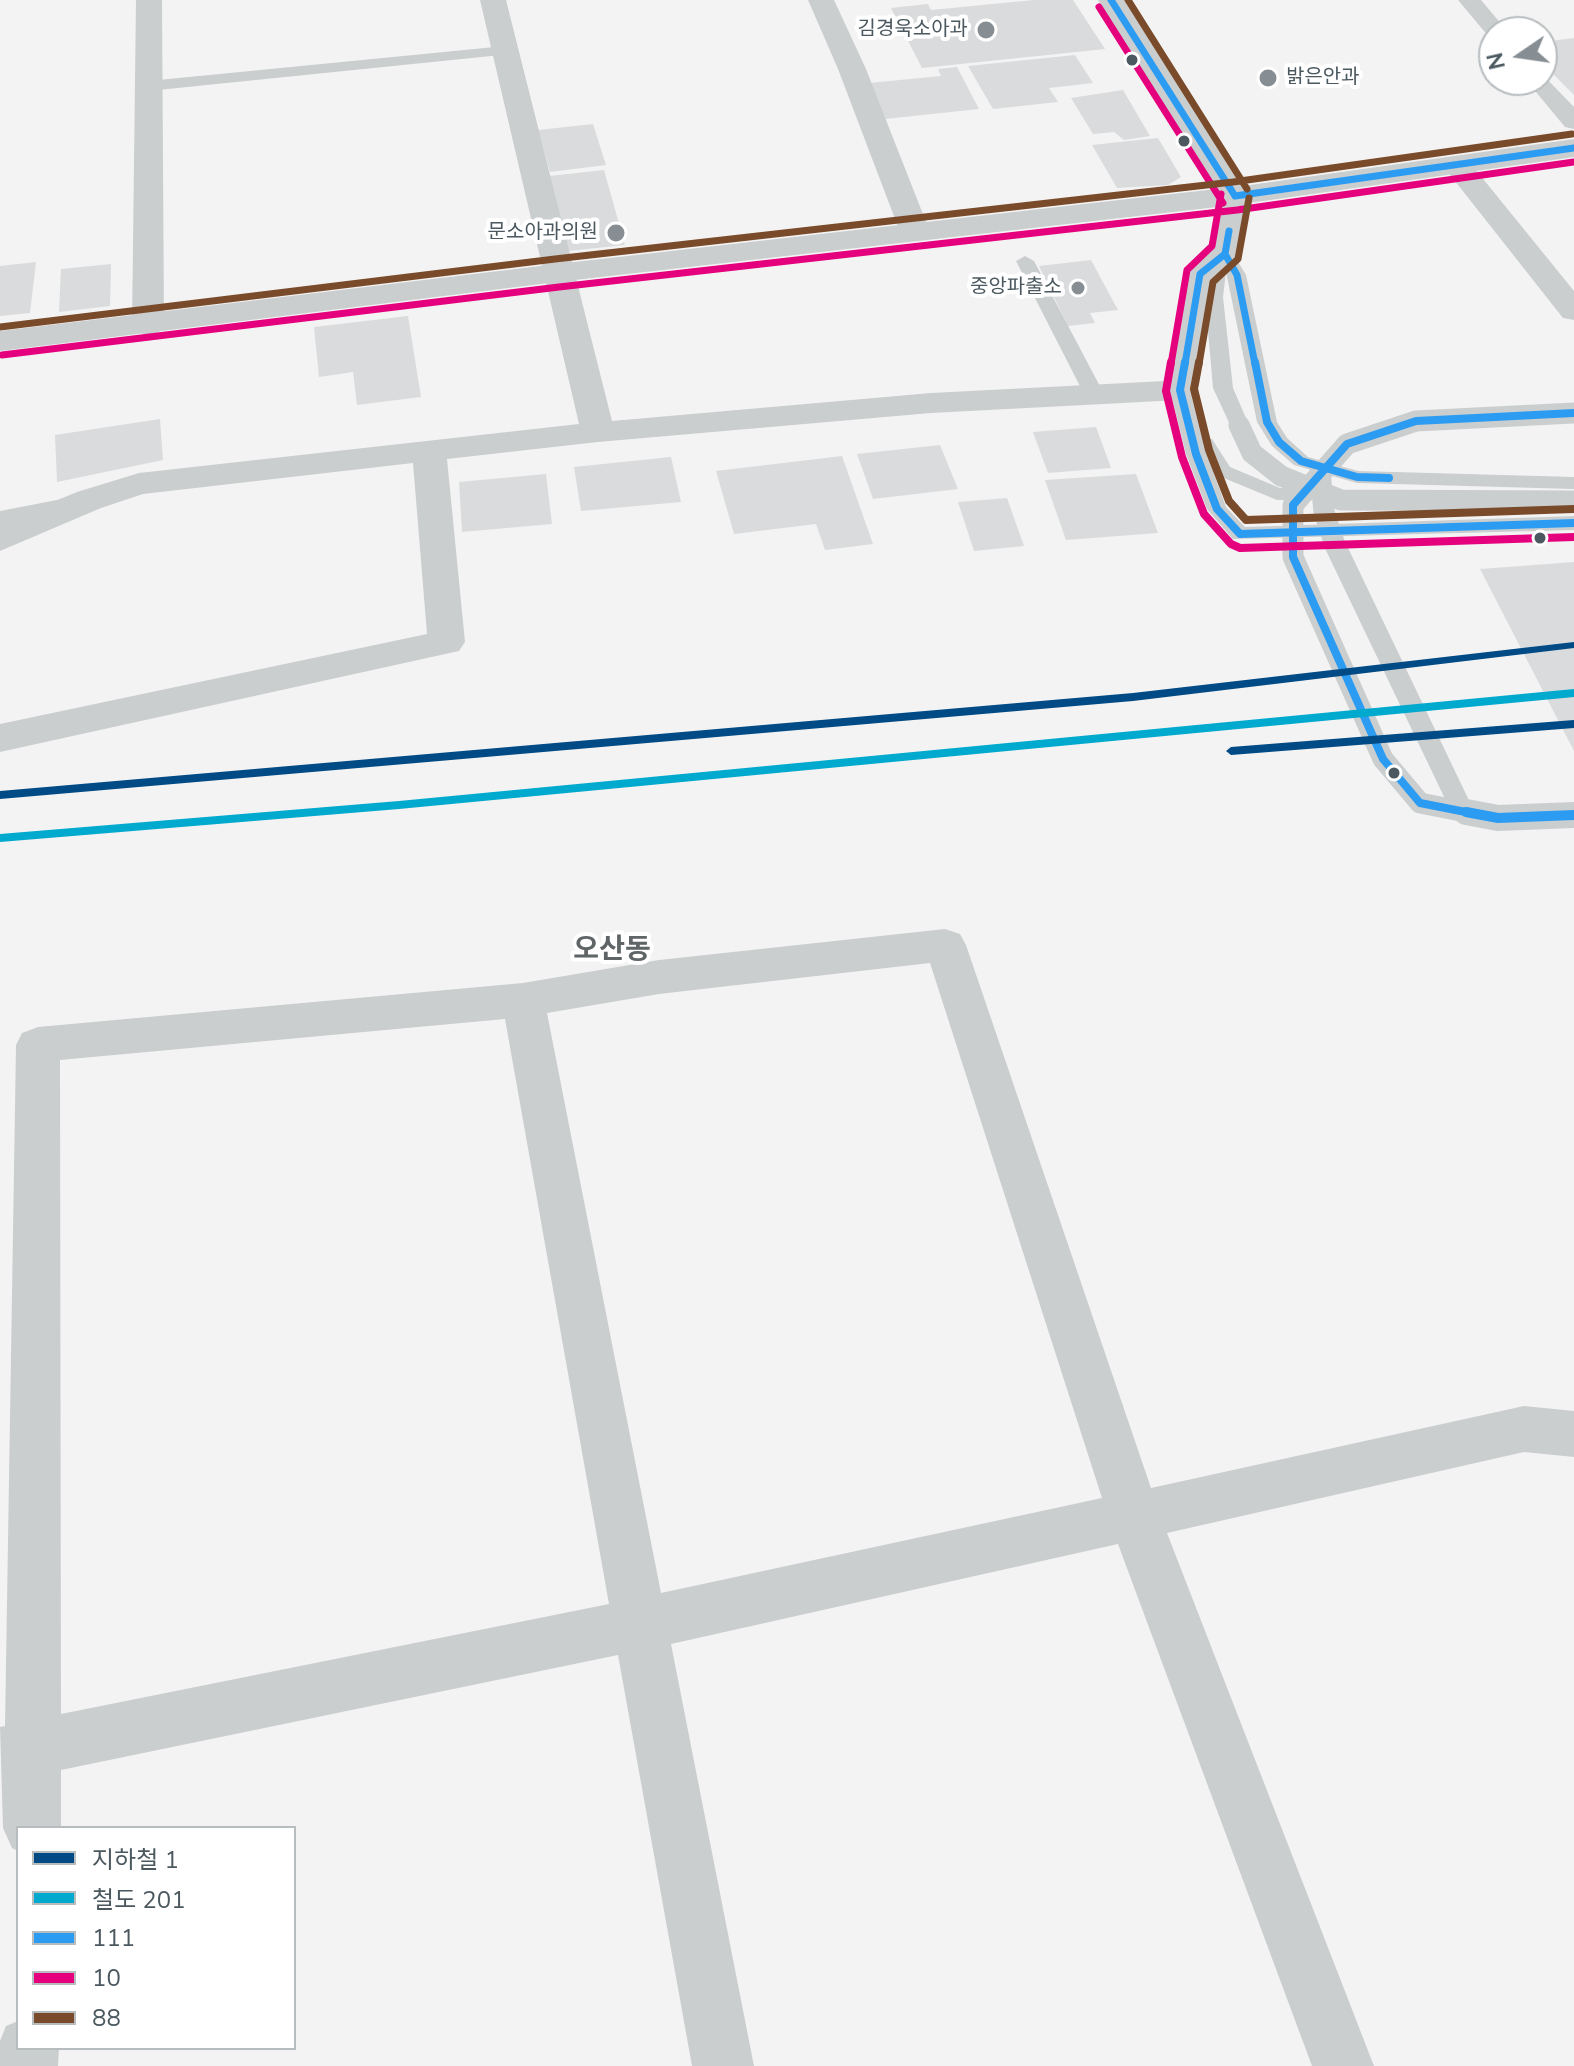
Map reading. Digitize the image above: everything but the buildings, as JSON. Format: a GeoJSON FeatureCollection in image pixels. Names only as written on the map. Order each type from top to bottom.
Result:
{"type":"FeatureCollection","features":[{"type":"Feature","properties":{"kind":"street"},"geometry":{"type":"LineString","coordinates":[[148,325],[149,0]]}},
{"type":"Feature","properties":{"kind":"street"},"geometry":{"type":"LineString","coordinates":[[493,0],[598,432]]}},
{"type":"Feature","properties":{"kind":"street"},"geometry":{"type":"LineString","coordinates":[[821,0],[852,69],[915,232]]}},
{"type":"Feature","properties":{"kind":"street"},"geometry":{"type":"LineString","coordinates":[[0,540],[16,530],[89,500],[139,484],[429,449],[931,403],[1094,394],[1182,397],[1200,274],[1222,256],[1235,196],[1111,0]]}},
{"type":"Feature","properties":{"kind":"street"},"geometry":{"type":"LineString","coordinates":[[1469,0],[1483,16]]}},
{"type":"Feature","properties":{"kind":"street"},"geometry":{"type":"LineString","coordinates":[[1552,96],[1574,122]]}},
{"type":"Feature","properties":{"kind":"street"},"geometry":{"type":"LineString","coordinates":[[0,341],[557,273],[1235,196],[1574,148]]}},
{"type":"Feature","properties":{"kind":"street"},"geometry":{"type":"LineString","coordinates":[[1457,165],[1574,311]]}},
{"type":"Feature","properties":{"kind":"street"},"geometry":{"type":"LineString","coordinates":[[0,738],[446,642],[429,449]]}},
{"type":"Feature","properties":{"kind":"street"},"geometry":{"type":"LineString","coordinates":[[32,1826],[17,1752],[19,1046],[523,1000],[659,977],[945,945],[1134,1516],[1343,2066]]}},
{"type":"Feature","properties":{"kind":"street"},"geometry":{"type":"LineString","coordinates":[[523,1000],[723,2066]]}},
{"type":"Feature","properties":{"kind":"street"},"geometry":{"type":"LineString","coordinates":[[17,1752],[641,1624],[1524,1429],[1574,1434]]}},
{"type":"Feature","properties":{"kind":"lane"},"geometry":{"type":"LineString","coordinates":[[148,86],[505,51]]}},
{"type":"Feature","properties":{"kind":"lane"},"geometry":{"type":"LineString","coordinates":[[1222,256],[1237,275],[1267,422],[1279,442],[1301,461],[1357,477],[1574,483]]}},
{"type":"Feature","properties":{"kind":"lane"},"geometry":{"type":"LineString","coordinates":[[1222,256],[1214,297],[1223,388],[1252,453],[1281,476],[1341,500],[1574,501]]}},
{"type":"Feature","properties":{"kind":"lane"},"geometry":{"type":"LineString","coordinates":[[1025,261],[1094,394]]}},
{"type":"Feature","properties":{"kind":"lane"},"geometry":{"type":"LineString","coordinates":[[1182,397],[1222,471],[1277,494],[1574,490]]}},
{"type":"Feature","properties":{"kind":"lane"},"geometry":{"type":"LineString","coordinates":[[1182,397],[1196,454],[1217,509],[1240,534],[1574,523]]}},
{"type":"Feature","properties":{"kind":"lane"},"geometry":{"type":"LineString","coordinates":[[1574,413],[1416,421],[1347,444],[1293,505],[1293,557],[1383,759],[1420,803],[1498,818],[1574,815]]}},
{"type":"Feature","properties":{"kind":"lane"},"geometry":{"type":"LineString","coordinates":[[1320,471],[1324,512],[1335,545],[1462,810]]}},
{"type":"Feature","properties":{"kind":"lane"},"geometry":{"type":"LineString","coordinates":[[0,518],[89,500]]}},
{"type":"Feature","properties":{"kind":"metro line","name":"1"},"geometry":{"type":"LineString","coordinates":[[0,795],[1133,697],[1574,645]]}},
{"type":"Feature","properties":{"kind":"metro line","name":"1"},"geometry":{"type":"LineString","coordinates":[[1231,751],[1574,724]]}},
{"type":"Feature","properties":{"kind":"rail line","name":"201"},"geometry":{"type":"LineString","coordinates":[[0,838],[399,805],[1574,693]]}},
{"type":"Feature","properties":{"kind":"transit line","name":"111"},"geometry":{"type":"LineString","coordinates":[[1111,0],[1235,196]]}},
{"type":"Feature","properties":{"kind":"transit line","name":"88"},"geometry":{"type":"LineString","coordinates":[[1128,0],[1247,189]]}},
{"type":"Feature","properties":{"kind":"transit line","name":"10"},"geometry":{"type":"LineString","coordinates":[[1099,7],[1223,203]]}},
{"type":"Feature","properties":{"kind":"transit line","name":"88"},"geometry":{"type":"LineString","coordinates":[[0,327],[555,259],[1233,182],[1572,134]]}},
{"type":"Feature","properties":{"kind":"transit line","name":"111"},"geometry":{"type":"LineString","coordinates":[[1235,196],[1574,148]]}},
{"type":"Feature","properties":{"kind":"transit line","name":"10"},"geometry":{"type":"LineString","coordinates":[[2,355],[559,287],[1237,210],[1574,162]]}},
{"type":"Feature","properties":{"kind":"transit line","name":"10"},"geometry":{"type":"LineString","coordinates":[[1221,194],[1212,246],[1187,270],[1166,391],[1182,457],[1204,514],[1231,544],[1240,548],[1574,537]]}},
{"type":"Feature","properties":{"kind":"transit line","name":"88"},"geometry":{"type":"LineString","coordinates":[[1249,198],[1238,259],[1213,282],[1194,389],[1209,450],[1229,501],[1246,520],[1574,509]]}},
{"type":"Feature","properties":{"kind":"transit line","name":"111"},"geometry":{"type":"LineString","coordinates":[[1229,231],[1225,254],[1237,275],[1267,422],[1279,442],[1301,461],[1357,477],[1389,478]]}},
{"type":"Feature","properties":{"kind":"transit line","name":"111"},"geometry":{"type":"LineString","coordinates":[[1225,254],[1200,274],[1180,390],[1196,454],[1217,509],[1240,534],[1574,523]]}},
{"type":"Feature","properties":{"kind":"transit line","name":"111"},"geometry":{"type":"LineString","coordinates":[[1574,413],[1416,421],[1347,444],[1293,505],[1293,557],[1383,759],[1420,803],[1498,818],[1574,815]]}},
{"type":"Feature","properties":{"kind":"place","name":"김경욱소아과"},"geometry":{"type":"Point","coordinates":[986,30]}},
{"type":"Feature","properties":{"kind":"place","name":"밝은안과"},"geometry":{"type":"Point","coordinates":[1268,78]}},
{"type":"Feature","properties":{"kind":"place","name":"문소아과의원"},"geometry":{"type":"Point","coordinates":[616,233]}},
{"type":"Feature","properties":{"kind":"place","name":"중앙파출소"},"geometry":{"type":"Point","coordinates":[1078,288]}},
{"type":"Feature","properties":{"kind":"district","name":"오산동"},"geometry":{"type":"Point","coordinates":[612,951]}}]}
